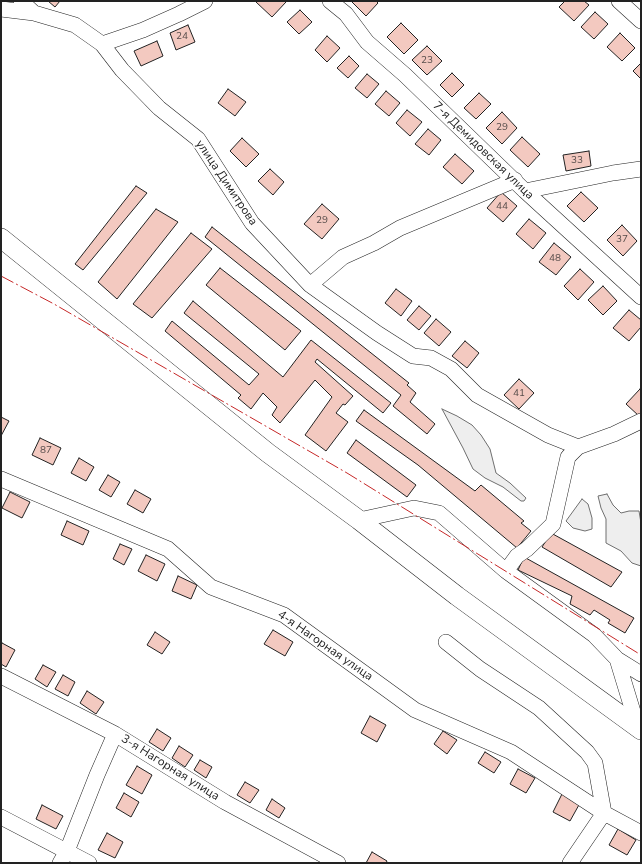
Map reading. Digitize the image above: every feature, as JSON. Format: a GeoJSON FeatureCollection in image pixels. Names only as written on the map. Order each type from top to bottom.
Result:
{"type":"FeatureCollection","features":[{"type":"Feature","properties":{"kind":"main road"},"geometry":{"type":"LineString","coordinates":[[1,238],[268,453],[359,520],[457,596],[639,729]]}},
{"type":"Feature","properties":{"kind":"street","name":"улица Димитрова"},"geometry":{"type":"LineString","coordinates":[[21,1],[34,13],[75,25],[102,44],[122,70],[159,108],[198,139],[252,223],[310,284],[378,333],[413,356],[431,358],[451,369],[477,396],[548,435],[578,446]]}},
{"type":"Feature","properties":{"kind":"street"},"geometry":{"type":"LineString","coordinates":[[102,44],[143,30],[205,1]]}},
{"type":"Feature","properties":{"kind":"street","name":"7-я Демидовская улица"},"geometry":{"type":"LineString","coordinates":[[330,1],[346,14],[367,42],[405,75],[520,186],[641,297]]}},
{"type":"Feature","properties":{"kind":"street"},"geometry":{"type":"LineString","coordinates":[[619,1],[641,21]]}},
{"type":"Feature","properties":{"kind":"street"},"geometry":{"type":"LineString","coordinates":[[1,9],[34,13]]}},
{"type":"Feature","properties":{"kind":"street"},"geometry":{"type":"LineString","coordinates":[[310,284],[343,256],[374,243],[400,228],[520,186],[641,170]]}},
{"type":"Feature","properties":{"kind":"street"},"geometry":{"type":"LineString","coordinates":[[506,571],[516,556],[527,549],[553,524],[568,457],[578,446],[614,434],[641,421]]}},
{"type":"Feature","properties":{"kind":"street","name":"4-я Нагорная улица"},"geometry":{"type":"LineString","coordinates":[[1,479],[168,549],[211,587],[284,615],[415,710],[511,752],[604,813],[641,833]]}},
{"type":"Feature","properties":{"kind":"street"},"geometry":{"type":"LineString","coordinates":[[359,520],[414,508],[438,513],[506,571],[594,635],[617,659],[641,674]]}},
{"type":"Feature","properties":{"kind":"street"},"geometry":{"type":"LineString","coordinates":[[446,642],[480,669],[539,708],[587,752],[595,763],[604,813],[570,863]]}},
{"type":"Feature","properties":{"kind":"street"},"geometry":{"type":"LineString","coordinates":[[617,659],[639,729]]}},
{"type":"Feature","properties":{"kind":"street","name":"3-я Нагорная улица"},"geometry":{"type":"LineString","coordinates":[[1,676],[115,734],[225,802],[338,863]]}},
{"type":"Feature","properties":{"kind":"street"},"geometry":{"type":"LineString","coordinates":[[64,857],[97,774],[115,734]]}},
{"type":"Feature","properties":{"kind":"street"},"geometry":{"type":"LineString","coordinates":[[1,817],[64,857],[89,863]]}},
{"type":"Feature","properties":{"kind":"shaded area"},"geometry":{"type":"Polygon","coordinates":[[[442,409],[472,425],[481,435],[490,449],[496,473],[510,483],[526,498],[524,501],[521,501],[503,487],[485,478],[473,469],[442,409]]]}},
{"type":"Feature","properties":{"kind":"shaded area"},"geometry":{"type":"Polygon","coordinates":[[[607,494],[613,505],[621,513],[639,511],[641,523],[641,566],[632,563],[621,551],[606,543],[606,519],[598,496],[607,494]]]}},
{"type":"Feature","properties":{"kind":"shaded area"},"geometry":{"type":"Polygon","coordinates":[[[582,499],[588,504],[592,518],[592,529],[585,531],[573,528],[566,521],[582,499]]]}},
{"type":"Feature","properties":{"kind":"building"},"geometry":{"type":"Polygon","coordinates":[[[48,1],[60,1],[55,7],[48,1]]]}},
{"type":"Feature","properties":{"kind":"building"},"geometry":{"type":"Polygon","coordinates":[[[351,1],[376,1],[378,3],[366,16],[351,1]]]}},
{"type":"Feature","properties":{"kind":"building"},"geometry":{"type":"Polygon","coordinates":[[[565,1],[584,1],[589,5],[574,21],[559,7],[565,1]]]}},
{"type":"Feature","properties":{"kind":"building"},"geometry":{"type":"Polygon","coordinates":[[[256,2],[286,2],[272,17],[256,2]]]}},
{"type":"Feature","properties":{"kind":"building"},"geometry":{"type":"Polygon","coordinates":[[[300,10],[312,22],[299,34],[287,22],[300,10]]]}},
{"type":"Feature","properties":{"kind":"building"},"geometry":{"type":"Polygon","coordinates":[[[595,12],[608,24],[594,39],[581,27],[595,12]]]}},
{"type":"Feature","properties":{"kind":"building"},"geometry":{"type":"Polygon","coordinates":[[[401,23],[418,40],[404,54],[387,37],[401,23]]]}},
{"type":"Feature","properties":{"kind":"building"},"geometry":{"type":"Polygon","coordinates":[[[188,25],[195,42],[176,50],[170,33],[188,25]]]}},
{"type":"Feature","properties":{"kind":"building"},"geometry":{"type":"Polygon","coordinates":[[[620,33],[635,48],[622,61],[607,47],[620,33]]]}},
{"type":"Feature","properties":{"kind":"building"},"geometry":{"type":"Polygon","coordinates":[[[327,36],[340,48],[327,62],[315,50],[327,36]]]}},
{"type":"Feature","properties":{"kind":"building"},"geometry":{"type":"Polygon","coordinates":[[[157,41],[163,56],[141,66],[134,51],[157,41]]]}},
{"type":"Feature","properties":{"kind":"building"},"geometry":{"type":"Polygon","coordinates":[[[427,46],[442,61],[427,75],[412,60],[427,46]]]}},
{"type":"Feature","properties":{"kind":"building"},"geometry":{"type":"Polygon","coordinates":[[[349,56],[359,66],[348,78],[337,68],[349,56]]]}},
{"type":"Feature","properties":{"kind":"building"},"geometry":{"type":"Polygon","coordinates":[[[641,63],[641,79],[633,71],[641,63]]]}},
{"type":"Feature","properties":{"kind":"building"},"geometry":{"type":"Polygon","coordinates":[[[452,73],[464,85],[452,97],[440,85],[452,73]]]}},
{"type":"Feature","properties":{"kind":"building"},"geometry":{"type":"Polygon","coordinates":[[[367,74],[379,84],[367,98],[355,88],[367,74]]]}},
{"type":"Feature","properties":{"kind":"building"},"geometry":{"type":"Polygon","coordinates":[[[228,89],[246,102],[235,116],[218,103],[228,89]]]}},
{"type":"Feature","properties":{"kind":"building"},"geometry":{"type":"Polygon","coordinates":[[[386,91],[400,103],[389,116],[375,104],[386,91]]]}},
{"type":"Feature","properties":{"kind":"building"},"geometry":{"type":"Polygon","coordinates":[[[479,93],[491,104],[476,119],[464,108],[479,93]]]}},
{"type":"Feature","properties":{"kind":"building"},"geometry":{"type":"Polygon","coordinates":[[[407,110],[422,122],[410,136],[396,123],[407,110]]]}},
{"type":"Feature","properties":{"kind":"building"},"geometry":{"type":"Polygon","coordinates":[[[502,112],[517,128],[502,144],[486,128],[502,112]]]}},
{"type":"Feature","properties":{"kind":"building"},"geometry":{"type":"Polygon","coordinates":[[[428,129],[441,140],[429,155],[415,144],[428,129]]]}},
{"type":"Feature","properties":{"kind":"building"},"geometry":{"type":"Polygon","coordinates":[[[522,137],[540,154],[528,167],[510,150],[522,137]]]}},
{"type":"Feature","properties":{"kind":"building"},"geometry":{"type":"Polygon","coordinates":[[[242,138],[259,154],[246,167],[230,151],[242,138]]]}},
{"type":"Feature","properties":{"kind":"building"},"geometry":{"type":"Polygon","coordinates":[[[589,151],[591,166],[566,171],[563,155],[589,151]]]}},
{"type":"Feature","properties":{"kind":"building"},"geometry":{"type":"Polygon","coordinates":[[[455,154],[474,171],[462,184],[443,167],[455,154]]]}},
{"type":"Feature","properties":{"kind":"building"},"geometry":{"type":"Polygon","coordinates":[[[270,169],[284,182],[273,195],[258,181],[270,169]]]}},
{"type":"Feature","properties":{"kind":"building"},"geometry":{"type":"Polygon","coordinates":[[[136,186],[147,193],[83,270],[75,264],[136,186]]]}},
{"type":"Feature","properties":{"kind":"building"},"geometry":{"type":"Polygon","coordinates":[[[501,192],[517,206],[503,222],[487,208],[501,192]]]}},
{"type":"Feature","properties":{"kind":"building"},"geometry":{"type":"Polygon","coordinates":[[[581,192],[598,208],[584,222],[567,206],[581,192]]]}},
{"type":"Feature","properties":{"kind":"building"},"geometry":{"type":"Polygon","coordinates":[[[322,204],[339,219],[322,239],[304,224],[322,204]]]}},
{"type":"Feature","properties":{"kind":"building"},"geometry":{"type":"Polygon","coordinates":[[[156,209],[178,222],[117,299],[98,282],[156,209]]]}},
{"type":"Feature","properties":{"kind":"building"},"geometry":{"type":"Polygon","coordinates":[[[529,219],[546,233],[533,249],[516,234],[529,219]]]}},
{"type":"Feature","properties":{"kind":"building"},"geometry":{"type":"Polygon","coordinates":[[[622,225],[637,241],[623,256],[607,240],[622,225]]]}},
{"type":"Feature","properties":{"kind":"building"},"geometry":{"type":"Polygon","coordinates":[[[212,227],[409,383],[407,385],[416,393],[410,402],[435,424],[427,434],[393,406],[401,395],[205,237],[212,227]]]}},
{"type":"Feature","properties":{"kind":"building"},"geometry":{"type":"Polygon","coordinates":[[[191,233],[212,249],[152,318],[133,304],[191,233]]]}},
{"type":"Feature","properties":{"kind":"building"},"geometry":{"type":"Polygon","coordinates":[[[554,243],[571,257],[556,275],[539,262],[554,243]]]}},
{"type":"Feature","properties":{"kind":"building"},"geometry":{"type":"Polygon","coordinates":[[[220,268],[301,331],[285,350],[206,285],[220,268]]]}},
{"type":"Feature","properties":{"kind":"building"},"geometry":{"type":"Polygon","coordinates":[[[580,269],[594,282],[578,300],[564,286],[580,269]]]}},
{"type":"Feature","properties":{"kind":"building"},"geometry":{"type":"Polygon","coordinates":[[[603,286],[617,301],[603,315],[588,300],[603,286]]]}},
{"type":"Feature","properties":{"kind":"building"},"geometry":{"type":"Polygon","coordinates":[[[396,289],[412,301],[401,316],[385,303],[396,289]]]}},
{"type":"Feature","properties":{"kind":"building"},"geometry":{"type":"Polygon","coordinates":[[[193,301],[283,377],[311,340],[391,403],[383,413],[317,359],[315,362],[353,396],[345,405],[343,404],[336,413],[348,422],[326,451],[305,435],[332,397],[315,380],[280,423],[272,415],[277,407],[263,393],[251,409],[238,398],[241,395],[165,331],[172,321],[249,385],[259,374],[184,313],[193,301]]]}},
{"type":"Feature","properties":{"kind":"building"},"geometry":{"type":"Polygon","coordinates":[[[419,306],[431,316],[419,330],[407,320],[419,306]]]}},
{"type":"Feature","properties":{"kind":"building"},"geometry":{"type":"Polygon","coordinates":[[[629,310],[641,320],[641,327],[629,341],[613,328],[629,310]]]}},
{"type":"Feature","properties":{"kind":"building"},"geometry":{"type":"Polygon","coordinates":[[[436,319],[451,332],[439,346],[424,333],[436,319]]]}},
{"type":"Feature","properties":{"kind":"building"},"geometry":{"type":"Polygon","coordinates":[[[465,341],[479,353],[467,368],[452,356],[465,341]]]}},
{"type":"Feature","properties":{"kind":"building"},"geometry":{"type":"Polygon","coordinates":[[[519,379],[534,393],[519,409],[504,395],[519,379]]]}},
{"type":"Feature","properties":{"kind":"building"},"geometry":{"type":"Polygon","coordinates":[[[640,389],[641,414],[639,416],[626,404],[640,389]]]}},
{"type":"Feature","properties":{"kind":"building"},"geometry":{"type":"Polygon","coordinates":[[[364,410],[475,491],[481,485],[524,521],[521,523],[531,531],[517,548],[418,465],[356,421],[364,410]]]}},
{"type":"Feature","properties":{"kind":"building"},"geometry":{"type":"Polygon","coordinates":[[[1,417],[9,421],[1,436],[1,417]]]}},
{"type":"Feature","properties":{"kind":"building"},"geometry":{"type":"Polygon","coordinates":[[[40,438],[61,448],[53,465],[32,455],[40,438]]]}},
{"type":"Feature","properties":{"kind":"building"},"geometry":{"type":"Polygon","coordinates":[[[356,440],[416,485],[407,497],[347,453],[356,440]]]}},
{"type":"Feature","properties":{"kind":"building"},"geometry":{"type":"Polygon","coordinates":[[[79,458],[94,467],[86,481],[71,473],[79,458]]]}},
{"type":"Feature","properties":{"kind":"building"},"geometry":{"type":"Polygon","coordinates":[[[108,475],[120,482],[111,497],[99,490],[108,475]]]}},
{"type":"Feature","properties":{"kind":"building"},"geometry":{"type":"Polygon","coordinates":[[[135,490],[151,499],[143,513],[127,504],[135,490]]]}},
{"type":"Feature","properties":{"kind":"building"},"geometry":{"type":"Polygon","coordinates":[[[10,492],[30,502],[22,518],[2,508],[10,492]]]}},
{"type":"Feature","properties":{"kind":"building"},"geometry":{"type":"Polygon","coordinates":[[[67,521],[89,531],[83,545],[61,535],[67,521]]]}},
{"type":"Feature","properties":{"kind":"building"},"geometry":{"type":"Polygon","coordinates":[[[551,533],[622,572],[611,587],[542,547],[551,533]]]}},
{"type":"Feature","properties":{"kind":"building"},"geometry":{"type":"Polygon","coordinates":[[[120,544],[132,549],[124,565],[113,559],[120,544]]]}},
{"type":"Feature","properties":{"kind":"building"},"geometry":{"type":"Polygon","coordinates":[[[146,555],[165,564],[157,581],[138,571],[146,555]]]}},
{"type":"Feature","properties":{"kind":"building"},"geometry":{"type":"Polygon","coordinates":[[[524,557],[634,618],[625,633],[608,623],[610,620],[594,610],[590,615],[570,604],[572,596],[518,570],[524,557]]]}},
{"type":"Feature","properties":{"kind":"building"},"geometry":{"type":"Polygon","coordinates":[[[178,576],[197,585],[191,599],[172,591],[178,576]]]}},
{"type":"Feature","properties":{"kind":"building"},"geometry":{"type":"Polygon","coordinates":[[[273,630],[293,642],[285,656],[264,644],[273,630]]]}},
{"type":"Feature","properties":{"kind":"building"},"geometry":{"type":"Polygon","coordinates":[[[155,632],[170,642],[162,654],[147,645],[155,632]]]}},
{"type":"Feature","properties":{"kind":"building"},"geometry":{"type":"Polygon","coordinates":[[[2,643],[15,650],[6,667],[1,664],[2,643]]]}},
{"type":"Feature","properties":{"kind":"building"},"geometry":{"type":"Polygon","coordinates":[[[43,665],[56,672],[47,687],[35,679],[43,665]]]}},
{"type":"Feature","properties":{"kind":"building"},"geometry":{"type":"Polygon","coordinates":[[[63,675],[75,682],[68,696],[55,689],[63,675]]]}},
{"type":"Feature","properties":{"kind":"building"},"geometry":{"type":"Polygon","coordinates":[[[87,691],[104,702],[96,714],[80,703],[87,691]]]}},
{"type":"Feature","properties":{"kind":"building"},"geometry":{"type":"Polygon","coordinates":[[[370,716],[386,725],[377,742],[361,733],[370,716]]]}},
{"type":"Feature","properties":{"kind":"building"},"geometry":{"type":"Polygon","coordinates":[[[157,729],[171,738],[163,751],[149,742],[157,729]]]}},
{"type":"Feature","properties":{"kind":"building"},"geometry":{"type":"Polygon","coordinates":[[[443,731],[457,740],[447,754],[434,744],[443,731]]]}},
{"type":"Feature","properties":{"kind":"building"},"geometry":{"type":"Polygon","coordinates":[[[179,746],[193,755],[185,767],[172,758],[179,746]]]}},
{"type":"Feature","properties":{"kind":"building"},"geometry":{"type":"Polygon","coordinates":[[[485,752],[501,762],[494,773],[478,763],[485,752]]]}},
{"type":"Feature","properties":{"kind":"building"},"geometry":{"type":"Polygon","coordinates":[[[200,760],[212,767],[206,778],[194,770],[200,760]]]}},
{"type":"Feature","properties":{"kind":"building"},"geometry":{"type":"Polygon","coordinates":[[[137,766],[152,775],[142,794],[126,785],[137,766]]]}},
{"type":"Feature","properties":{"kind":"building"},"geometry":{"type":"Polygon","coordinates":[[[518,769],[535,778],[526,793],[510,784],[518,769]]]}},
{"type":"Feature","properties":{"kind":"building"},"geometry":{"type":"Polygon","coordinates":[[[245,782],[259,790],[250,803],[237,795],[245,782]]]}},
{"type":"Feature","properties":{"kind":"building"},"geometry":{"type":"Polygon","coordinates":[[[124,793],[139,802],[131,817],[116,808],[124,793]]]}},
{"type":"Feature","properties":{"kind":"building"},"geometry":{"type":"Polygon","coordinates":[[[562,794],[580,803],[570,821],[553,812],[562,794]]]}},
{"type":"Feature","properties":{"kind":"building"},"geometry":{"type":"Polygon","coordinates":[[[272,799],[285,808],[279,818],[266,810],[272,799]]]}},
{"type":"Feature","properties":{"kind":"building"},"geometry":{"type":"Polygon","coordinates":[[[42,805],[63,816],[56,829],[36,819],[42,805]]]}},
{"type":"Feature","properties":{"kind":"building"},"geometry":{"type":"Polygon","coordinates":[[[618,829],[636,840],[627,855],[609,845],[618,829]]]}},
{"type":"Feature","properties":{"kind":"building"},"geometry":{"type":"Polygon","coordinates":[[[107,833],[123,842],[115,858],[98,850],[107,833]]]}},
{"type":"Feature","properties":{"kind":"building"},"geometry":{"type":"Polygon","coordinates":[[[372,852],[387,861],[386,863],[366,863],[372,852]]]}},
{"type":"Feature","properties":{"kind":"power"},"geometry":{"type":"LineString","coordinates":[[1,276],[54,304],[347,473],[641,655]]}}]}
